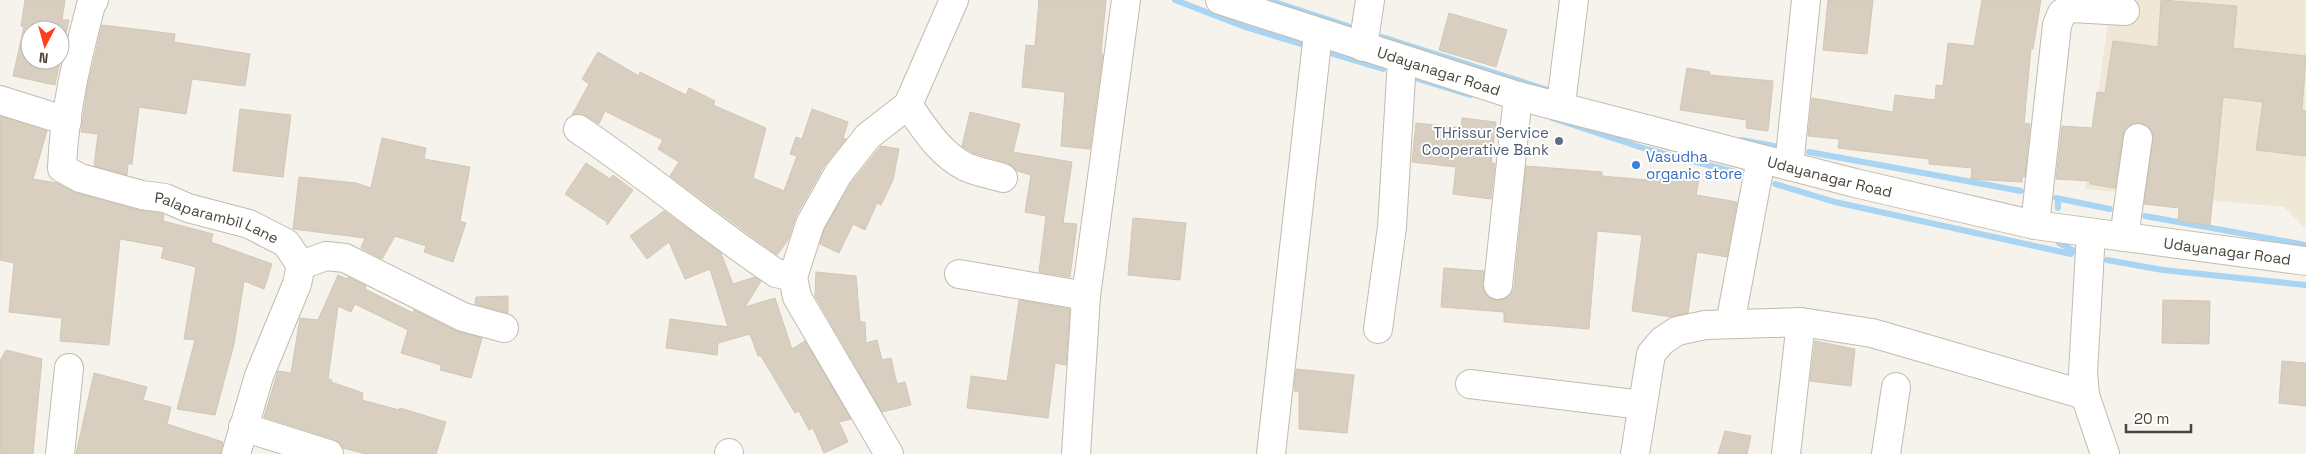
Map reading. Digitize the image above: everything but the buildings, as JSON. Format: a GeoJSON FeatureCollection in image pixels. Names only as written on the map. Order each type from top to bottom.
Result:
{"type":"FeatureCollection","features":[{"type":"Feature","properties":{"kind":"street"},"geometry":{"type":"LineString","coordinates":[[0,100],[67,121],[77,58],[94,0]]}},
{"type":"Feature","properties":{"kind":"street"},"geometry":{"type":"LineString","coordinates":[[889,454],[797,297],[793,277],[810,224],[838,174],[868,136],[908,105],[954,0]]}},
{"type":"Feature","properties":{"kind":"street"},"geometry":{"type":"LineString","coordinates":[[1076,454],[1086,296],[1126,0]]}},
{"type":"Feature","properties":{"kind":"street","name":"Udayanagar Road"},"geometry":{"type":"LineString","coordinates":[[1220,0],[1518,96],[1789,166],[2035,224],[2124,238],[2306,261]]}},
{"type":"Feature","properties":{"kind":"street"},"geometry":{"type":"LineString","coordinates":[[1363,47],[1370,0]]}},
{"type":"Feature","properties":{"kind":"street"},"geometry":{"type":"LineString","coordinates":[[1558,106],[1562,96],[1574,0]]}},
{"type":"Feature","properties":{"kind":"street"},"geometry":{"type":"LineString","coordinates":[[1789,166],[1806,0]]}},
{"type":"Feature","properties":{"kind":"street"},"geometry":{"type":"LineString","coordinates":[[2035,224],[2057,25],[2062,13],[2072,8],[2125,10]]}},
{"type":"Feature","properties":{"kind":"street"},"geometry":{"type":"LineString","coordinates":[[1271,454],[1318,33]]}},
{"type":"Feature","properties":{"kind":"street"},"geometry":{"type":"LineString","coordinates":[[1378,329],[1392,227],[1402,60]]}},
{"type":"Feature","properties":{"kind":"street"},"geometry":{"type":"LineString","coordinates":[[1498,285],[1518,96]]}},
{"type":"Feature","properties":{"kind":"street"},"geometry":{"type":"LineString","coordinates":[[908,105],[925,130],[953,160],[968,168],[1003,178]]}},
{"type":"Feature","properties":{"kind":"street","name":"Palaparambil Lane"},"geometry":{"type":"LineString","coordinates":[[67,121],[63,139],[62,168],[80,178],[142,196],[165,198],[188,208],[249,224],[286,243],[301,264]]}},
{"type":"Feature","properties":{"kind":"street"},"geometry":{"type":"LineString","coordinates":[[578,129],[624,159],[645,179],[746,253],[776,273],[793,277]]}},
{"type":"Feature","properties":{"kind":"street"},"geometry":{"type":"LineString","coordinates":[[2124,238],[2138,138]]}},
{"type":"Feature","properties":{"kind":"street"},"geometry":{"type":"LineString","coordinates":[[1730,324],[1761,159]]}},
{"type":"Feature","properties":{"kind":"street"},"geometry":{"type":"LineString","coordinates":[[2091,233],[2083,352],[2085,395],[2105,454]]}},
{"type":"Feature","properties":{"kind":"street"},"geometry":{"type":"LineString","coordinates":[[236,454],[259,376],[296,284],[301,264],[326,256],[345,258],[463,318],[504,328]]}},
{"type":"Feature","properties":{"kind":"street"},"geometry":{"type":"LineString","coordinates":[[959,274],[1086,296]]}},
{"type":"Feature","properties":{"kind":"street"},"geometry":{"type":"LineString","coordinates":[[1786,454],[1800,322]]}},
{"type":"Feature","properties":{"kind":"street"},"geometry":{"type":"LineString","coordinates":[[1635,454],[1651,354],[1662,341],[1677,331],[1705,324],[1800,322],[1872,333],[2085,395]]}},
{"type":"Feature","properties":{"kind":"street"},"geometry":{"type":"LineString","coordinates":[[60,454],[69,368]]}},
{"type":"Feature","properties":{"kind":"street"},"geometry":{"type":"LineString","coordinates":[[1470,384],[1642,405]]}},
{"type":"Feature","properties":{"kind":"street"},"geometry":{"type":"LineString","coordinates":[[1886,454],[1896,387]]}},
{"type":"Feature","properties":{"kind":"street"},"geometry":{"type":"LineString","coordinates":[[243,427],[329,454]]}},
{"type":"Feature","properties":{"kind":"shaded area"},"geometry":{"type":"Polygon","coordinates":[[[2111,0],[2306,0],[2305,228],[2284,207],[2085,189],[2111,0]]]}},
{"type":"Feature","properties":{"kind":"waterway"},"geometry":{"type":"LineString","coordinates":[[1175,0],[1245,27],[1311,47]]}},
{"type":"Feature","properties":{"kind":"waterway"},"geometry":{"type":"LineString","coordinates":[[1268,0],[1348,26]]}},
{"type":"Feature","properties":{"kind":"waterway"},"geometry":{"type":"LineString","coordinates":[[1382,37],[1548,90]]}},
{"type":"Feature","properties":{"kind":"waterway"},"geometry":{"type":"LineString","coordinates":[[1333,54],[1383,69]]}},
{"type":"Feature","properties":{"kind":"waterway"},"geometry":{"type":"LineString","coordinates":[[1418,79],[1470,95]]}},
{"type":"Feature","properties":{"kind":"waterway"},"geometry":{"type":"LineString","coordinates":[[1552,118],[1646,149],[1739,173]]}},
{"type":"Feature","properties":{"kind":"waterway"},"geometry":{"type":"LineString","coordinates":[[1741,140],[1774,146]]}},
{"type":"Feature","properties":{"kind":"waterway"},"geometry":{"type":"LineString","coordinates":[[1809,152],[2021,191]]}},
{"type":"Feature","properties":{"kind":"waterway"},"geometry":{"type":"LineString","coordinates":[[1775,184],[1835,202],[2071,254]]}},
{"type":"Feature","properties":{"kind":"waterway"},"geometry":{"type":"LineString","coordinates":[[2056,198],[2110,209]]}},
{"type":"Feature","properties":{"kind":"waterway"},"geometry":{"type":"LineString","coordinates":[[2058,199],[2058,208]]}},
{"type":"Feature","properties":{"kind":"waterway"},"geometry":{"type":"LineString","coordinates":[[2145,216],[2306,245]]}},
{"type":"Feature","properties":{"kind":"waterway"},"geometry":{"type":"LineString","coordinates":[[2059,243],[2078,253]]}},
{"type":"Feature","properties":{"kind":"waterway"},"geometry":{"type":"LineString","coordinates":[[2107,260],[2163,270],[2306,285]]}},
{"type":"Feature","properties":{"kind":"place","name":"THrissur Service Cooperative Bank"},"geometry":{"type":"Point","coordinates":[1559,141]}},
{"type":"Feature","properties":{"kind":"place","name":"Vasudha organic store"},"geometry":{"type":"Point","coordinates":[1636,165]}}]}
